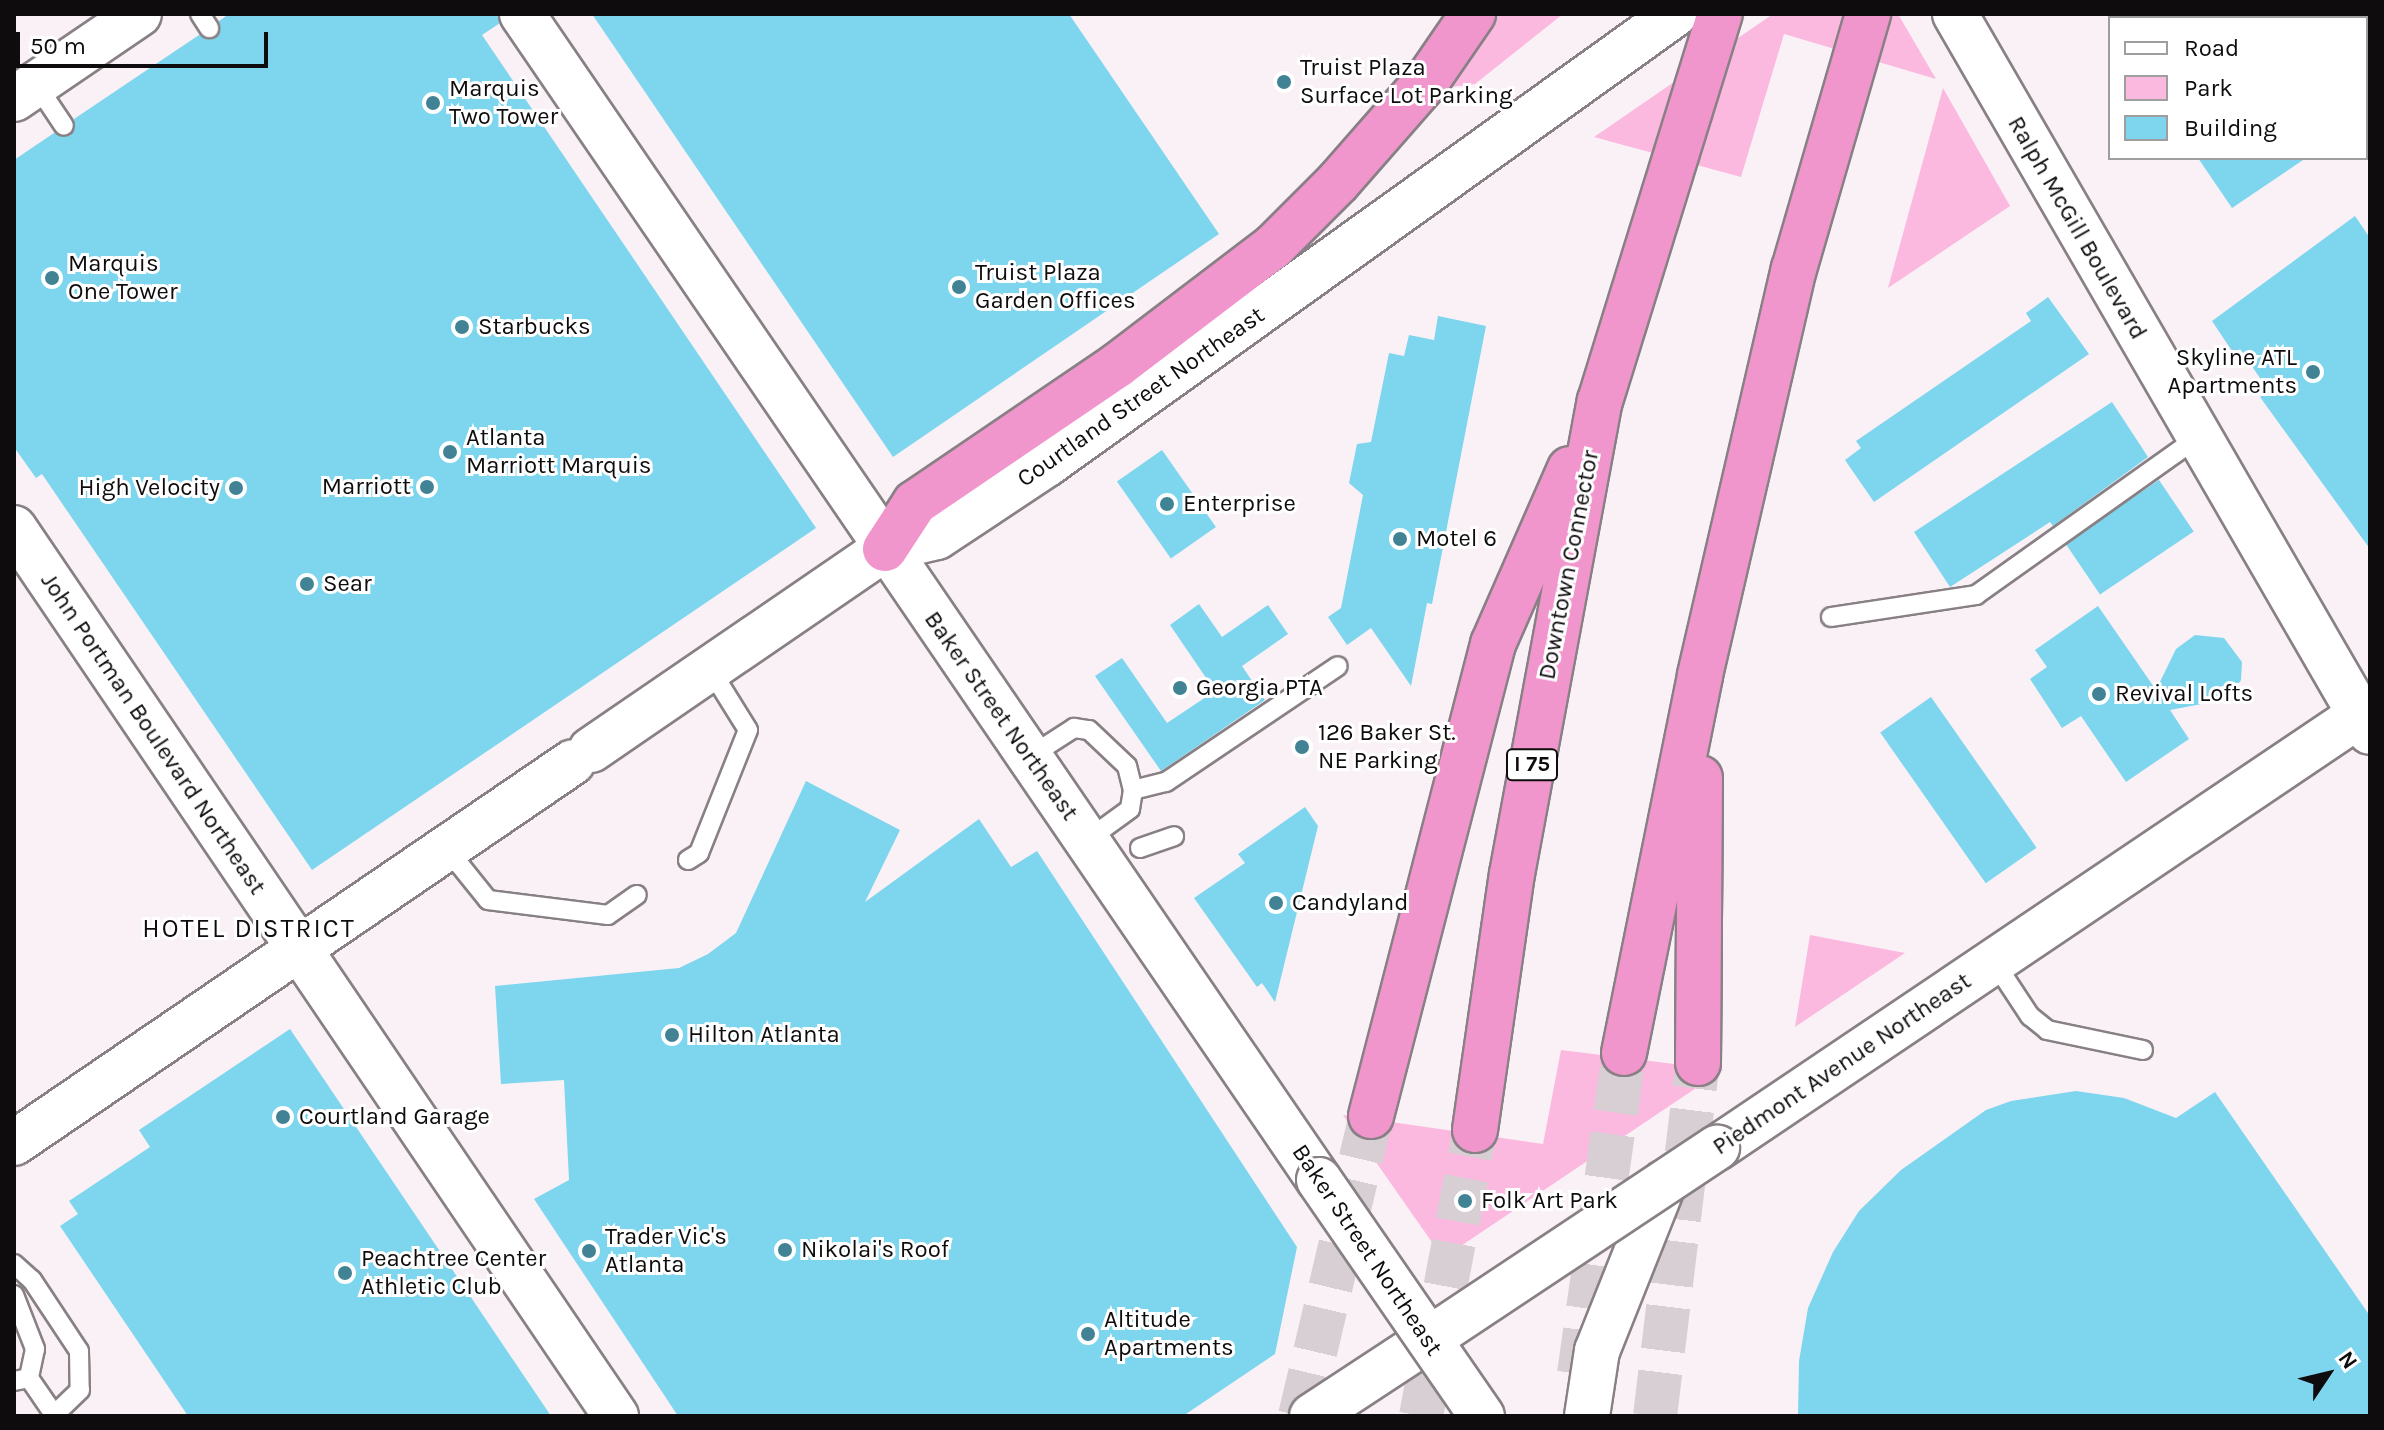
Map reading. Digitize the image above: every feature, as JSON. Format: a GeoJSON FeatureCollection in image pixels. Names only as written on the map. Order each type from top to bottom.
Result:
{"type":"FeatureCollection","features":[{"type":"Feature","properties":{"kind":"highway"},"geometry":{"type":"LineString","coordinates":[[885,549],[915,503],[1118,365],[1273,247],[1338,182],[1429,78],[1473,14]]}},
{"type":"Feature","properties":{"kind":"highway","name":"Downtown Connector"},"geometry":{"type":"LineString","coordinates":[[1475,1130],[1512,874],[1600,401],[1720,14]]}},
{"type":"Feature","properties":{"kind":"highway"},"geometry":{"type":"LineString","coordinates":[[1624,1053],[1700,675],[1794,269],[1868,14]]}},
{"type":"Feature","properties":{"kind":"highway"},"geometry":{"type":"LineString","coordinates":[[1371,1116],[1493,644],[1600,401]]}},
{"type":"Feature","properties":{"kind":"highway"},"geometry":{"type":"LineString","coordinates":[[1698,1063],[1700,675]]}},
{"type":"Feature","properties":{"kind":"main road"},"geometry":{"type":"LineString","coordinates":[[25,91],[139,14]]}},
{"type":"Feature","properties":{"kind":"main road","name":"Baker Street Northeast"},"geometry":{"type":"LineString","coordinates":[[522,14],[885,549],[1482,1416]]}},
{"type":"Feature","properties":{"kind":"main road","name":"Ralph McGill Boulevard"},"geometry":{"type":"LineString","coordinates":[[1955,14],[2197,438],[2366,719]]}},
{"type":"Feature","properties":{"kind":"main road","name":"Courtland Street Northeast"},"geometry":{"type":"LineString","coordinates":[[14,1143],[885,549],[937,537],[1047,464],[1669,17]]}},
{"type":"Feature","properties":{"kind":"main road","name":"John Portman Boulevard Northeast"},"geometry":{"type":"LineString","coordinates":[[14,528],[616,1416]]}},
{"type":"Feature","properties":{"kind":"main road","name":"Piedmont Avenue Northeast"},"geometry":{"type":"LineString","coordinates":[[1312,1416],[2366,719]]}},
{"type":"Feature","properties":{"kind":"main road"},"geometry":{"type":"LineString","coordinates":[[1587,1416],[1597,1351],[1664,1183]]}},
{"type":"Feature","properties":{"kind":"lane"},"geometry":{"type":"LineString","coordinates":[[25,91],[64,126]]}},
{"type":"Feature","properties":{"kind":"lane"},"geometry":{"type":"LineString","coordinates":[[1831,617],[1976,595],[2197,438]]}},
{"type":"Feature","properties":{"kind":"lane"},"geometry":{"type":"LineString","coordinates":[[1133,790],[1166,782],[1338,666]]}},
{"type":"Feature","properties":{"kind":"lane"},"geometry":{"type":"LineString","coordinates":[[688,860],[699,853],[748,730],[710,669]]}},
{"type":"Feature","properties":{"kind":"lane"},"geometry":{"type":"LineString","coordinates":[[1029,757],[1074,728],[1089,730],[1127,766],[1133,790],[1130,809],[1086,841]]}},
{"type":"Feature","properties":{"kind":"lane"},"geometry":{"type":"LineString","coordinates":[[1140,848],[1174,836]]}},
{"type":"Feature","properties":{"kind":"lane"},"geometry":{"type":"LineString","coordinates":[[447,849],[488,900],[608,915],[637,895]]}},
{"type":"Feature","properties":{"kind":"lane"},"geometry":{"type":"LineString","coordinates":[[1995,963],[2030,1016],[2047,1030],[2143,1050]]}},
{"type":"Feature","properties":{"kind":"lane"},"geometry":{"type":"LineString","coordinates":[[14,1264],[32,1280],[79,1351],[80,1390],[55,1416],[22,1380],[35,1349],[14,1295]]}},
{"type":"Feature","properties":{"kind":"green space"},"geometry":{"type":"Polygon","coordinates":[[[1500,14],[1563,14],[1475,84],[1444,88],[1500,14]]]}},
{"type":"Feature","properties":{"kind":"green space"},"geometry":{"type":"Polygon","coordinates":[[[1773,14],[1898,14],[1936,79],[1784,34],[1741,177],[1594,137],[1773,14]]]}},
{"type":"Feature","properties":{"kind":"green space"},"geometry":{"type":"Polygon","coordinates":[[[1943,88],[2010,206],[1888,288],[1943,88]]]}},
{"type":"Feature","properties":{"kind":"green space"},"geometry":{"type":"Polygon","coordinates":[[[1810,935],[1905,953],[1795,1027],[1810,935]]]}},
{"type":"Feature","properties":{"kind":"green space","name":"Folk Art Park"},"geometry":{"type":"Polygon","coordinates":[[[1561,1050],[1723,1070],[1443,1258],[1343,1115],[1543,1144],[1561,1050]]]}},
{"type":"Feature","properties":{"kind":"building","name":"Atlanta Marriott Marquis"},"geometry":{"type":"Polygon","coordinates":[[[229,14],[497,14],[500,23],[482,35],[816,528],[312,870],[42,474],[36,478],[14,447],[14,160],[54,133],[70,136],[74,119],[199,35],[216,38],[219,21],[229,14]]]}},
{"type":"Feature","properties":{"kind":"building","name":"Truist Plaza Garden Offices"},"geometry":{"type":"Polygon","coordinates":[[[592,14],[1069,14],[1219,234],[893,457],[592,14]]]}},
{"type":"Feature","properties":{"kind":"building"},"geometry":{"type":"Polygon","coordinates":[[[2199,160],[2303,160],[2232,208],[2199,160]]]}},
{"type":"Feature","properties":{"kind":"building","name":"Skyline ATL Apartments"},"geometry":{"type":"Polygon","coordinates":[[[2355,216],[2370,238],[2370,549],[2260,397],[2269,391],[2240,349],[2234,354],[2212,321],[2355,216]]]}},
{"type":"Feature","properties":{"kind":"building"},"geometry":{"type":"Polygon","coordinates":[[[2048,297],[2089,354],[1874,502],[1845,460],[1861,448],[1856,441],[2031,321],[2026,313],[2048,297]]]}},
{"type":"Feature","properties":{"kind":"building","name":"Motel 6"},"geometry":{"type":"Polygon","coordinates":[[[1438,316],[1486,326],[1432,604],[1427,603],[1411,686],[1371,628],[1347,645],[1328,617],[1341,608],[1363,495],[1349,483],[1357,444],[1371,442],[1389,353],[1404,356],[1409,335],[1434,340],[1438,316]]]}},
{"type":"Feature","properties":{"kind":"building"},"geometry":{"type":"Polygon","coordinates":[[[2112,402],[2148,457],[2053,526],[2050,522],[1950,587],[1914,532],[2112,402]]]}},
{"type":"Feature","properties":{"kind":"building","name":"Enterprise"},"geometry":{"type":"Polygon","coordinates":[[[1162,450],[1216,527],[1171,559],[1117,482],[1162,450]]]}},
{"type":"Feature","properties":{"kind":"building"},"geometry":{"type":"Polygon","coordinates":[[[2159,480],[2194,531],[2100,595],[2065,543],[2159,480]]]}},
{"type":"Feature","properties":{"kind":"building"},"geometry":{"type":"Polygon","coordinates":[[[1199,604],[1222,637],[1268,605],[1288,634],[1242,666],[1265,700],[1161,771],[1095,676],[1122,658],[1167,723],[1215,691],[1170,625],[1199,604]]]}},
{"type":"Feature","properties":{"kind":"building","name":"Revival Lofts"},"geometry":{"type":"Polygon","coordinates":[[[2098,606],[2156,690],[2176,649],[2195,635],[2224,638],[2242,662],[2241,680],[2228,699],[2170,710],[2189,739],[2126,782],[2081,716],[2062,728],[2030,679],[2047,667],[2035,650],[2098,606]]]}},
{"type":"Feature","properties":{"kind":"building"},"geometry":{"type":"Polygon","coordinates":[[[1931,697],[2037,848],[1986,883],[1880,733],[1931,697]]]}},
{"type":"Feature","properties":{"kind":"building"},"geometry":{"type":"Polygon","coordinates":[[[806,781],[900,830],[865,902],[979,819],[1011,867],[1037,851],[1297,1247],[1275,1354],[1183,1416],[678,1416],[534,1199],[569,1180],[564,1080],[501,1084],[495,986],[679,968],[708,954],[736,933],[806,781]]]}},
{"type":"Feature","properties":{"kind":"building","name":"Candyland"},"geometry":{"type":"Polygon","coordinates":[[[1305,807],[1318,826],[1275,1002],[1262,983],[1257,987],[1194,898],[1245,863],[1238,854],[1305,807]]]}},
{"type":"Feature","properties":{"kind":"building","name":"Peachtree Center Athletic Club"},"geometry":{"type":"Polygon","coordinates":[[[290,1029],[551,1416],[188,1416],[60,1226],[78,1214],[69,1201],[150,1147],[139,1130],[290,1029]]]}},
{"type":"Feature","properties":{"kind":"building"},"geometry":{"type":"Polygon","coordinates":[[[2076,1091],[2124,1098],[2176,1118],[2215,1092],[2370,1316],[2370,1416],[1798,1416],[1799,1361],[1808,1308],[1833,1252],[1859,1211],[1901,1170],[1986,1110],[2011,1101],[2076,1091]]]}},
{"type":"Feature","properties":{"kind":"tunnel"},"geometry":{"type":"LineString","coordinates":[[1579,1374],[1624,1053]]}},
{"type":"Feature","properties":{"kind":"tunnel"},"geometry":{"type":"LineString","coordinates":[[1655,1416],[1698,1063]]}},
{"type":"Feature","properties":{"kind":"tunnel"},"geometry":{"type":"LineString","coordinates":[[1300,1416],[1371,1116]]}},
{"type":"Feature","properties":{"kind":"tunnel"},"geometry":{"type":"LineString","coordinates":[[1421,1416],[1475,1130]]}},
{"type":"Feature","properties":{"kind":"place","name":"Truist Plaza Surface Lot Parking"},"geometry":{"type":"Point","coordinates":[1284,82]}},
{"type":"Feature","properties":{"kind":"place","name":"Marquis Two Tower"},"geometry":{"type":"Point","coordinates":[433,103]}},
{"type":"Feature","properties":{"kind":"place","name":"Marquis One Tower"},"geometry":{"type":"Point","coordinates":[52,278]}},
{"type":"Feature","properties":{"kind":"place","name":"Truist Plaza Garden Offices"},"geometry":{"type":"Point","coordinates":[959,287]}},
{"type":"Feature","properties":{"kind":"place","name":"Starbucks"},"geometry":{"type":"Point","coordinates":[462,327]}},
{"type":"Feature","properties":{"kind":"place","name":"Skyline ATL Apartments"},"geometry":{"type":"Point","coordinates":[2313,372]}},
{"type":"Feature","properties":{"kind":"place","name":"Atlanta Marriott Marquis"},"geometry":{"type":"Point","coordinates":[450,452]}},
{"type":"Feature","properties":{"kind":"place","name":"Marriott"},"geometry":{"type":"Point","coordinates":[427,487]}},
{"type":"Feature","properties":{"kind":"place","name":"High Velocity"},"geometry":{"type":"Point","coordinates":[236,488]}},
{"type":"Feature","properties":{"kind":"place","name":"Enterprise"},"geometry":{"type":"Point","coordinates":[1167,504]}},
{"type":"Feature","properties":{"kind":"place","name":"Motel 6"},"geometry":{"type":"Point","coordinates":[1400,539]}},
{"type":"Feature","properties":{"kind":"place","name":"Sear"},"geometry":{"type":"Point","coordinates":[307,584]}},
{"type":"Feature","properties":{"kind":"place","name":"Georgia PTA"},"geometry":{"type":"Point","coordinates":[1180,688]}},
{"type":"Feature","properties":{"kind":"place","name":"Revival Lofts"},"geometry":{"type":"Point","coordinates":[2099,694]}},
{"type":"Feature","properties":{"kind":"place","name":"126 Baker St. NE Parking"},"geometry":{"type":"Point","coordinates":[1302,747]}},
{"type":"Feature","properties":{"kind":"place","name":"Candyland"},"geometry":{"type":"Point","coordinates":[1276,903]}},
{"type":"Feature","properties":{"kind":"place","name":"Hilton Atlanta"},"geometry":{"type":"Point","coordinates":[672,1035]}},
{"type":"Feature","properties":{"kind":"place","name":"Courtland Garage"},"geometry":{"type":"Point","coordinates":[283,1117]}},
{"type":"Feature","properties":{"kind":"place","name":"Folk Art Park"},"geometry":{"type":"Point","coordinates":[1465,1201]}},
{"type":"Feature","properties":{"kind":"place","name":"Nikolai's Roof"},"geometry":{"type":"Point","coordinates":[785,1250]}},
{"type":"Feature","properties":{"kind":"place","name":"Trader Vic's Atlanta"},"geometry":{"type":"Point","coordinates":[589,1251]}},
{"type":"Feature","properties":{"kind":"place","name":"Peachtree Center Athletic Club"},"geometry":{"type":"Point","coordinates":[345,1273]}},
{"type":"Feature","properties":{"kind":"place","name":"Altitude Apartments"},"geometry":{"type":"Point","coordinates":[1088,1334]}},
{"type":"Feature","properties":{"kind":"district","name":"HOTEL DISTRICT"},"geometry":{"type":"Point","coordinates":[249,929]}}]}
